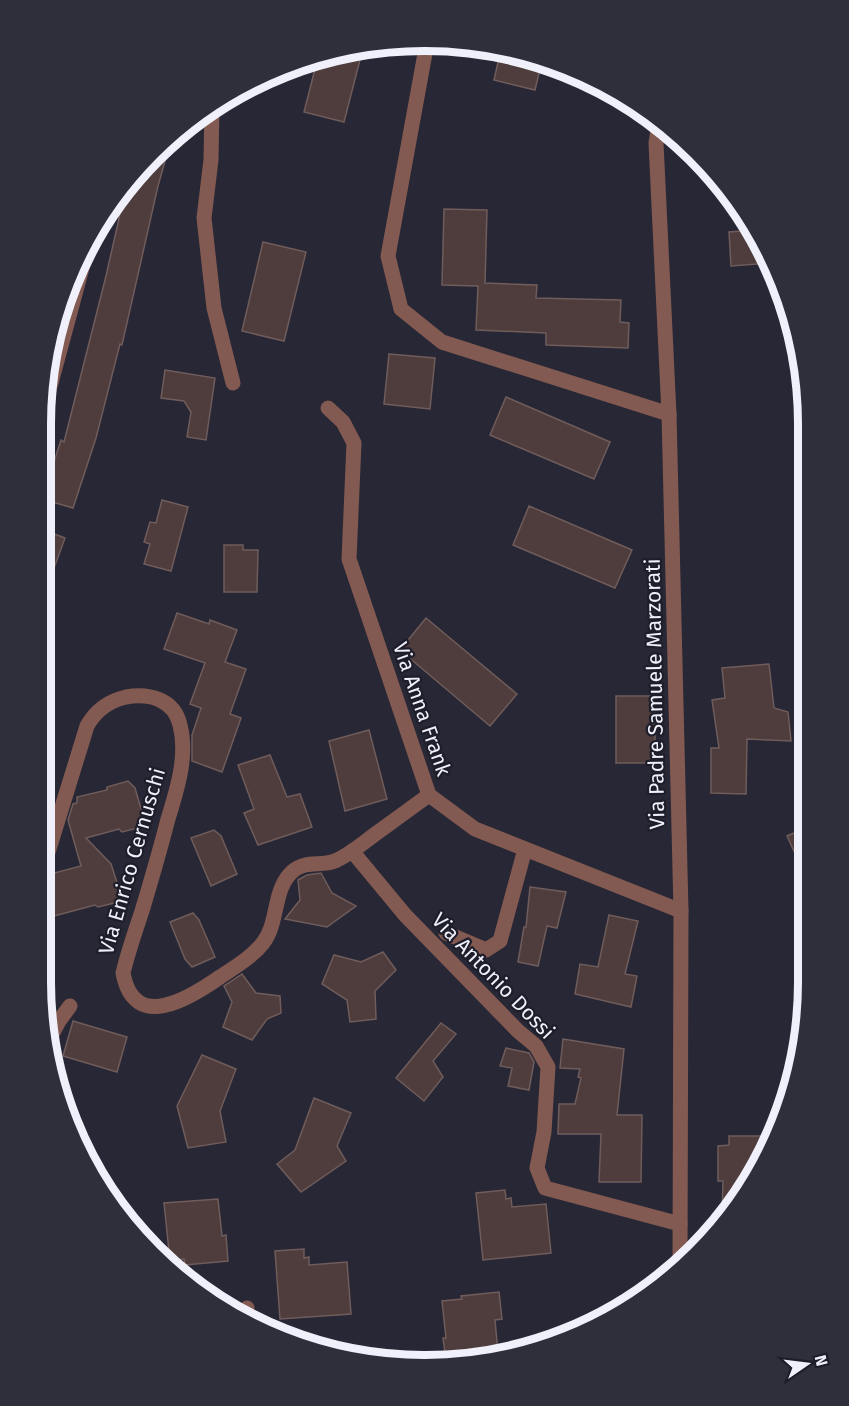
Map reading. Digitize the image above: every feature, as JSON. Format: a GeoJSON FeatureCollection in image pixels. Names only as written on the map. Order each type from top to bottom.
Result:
{"type":"FeatureCollection","features":[{"type":"Feature","properties":{"kind":"street"},"geometry":{"type":"LineString","coordinates":[[425,51],[388,256],[401,309],[442,342],[669,414]]}},
{"type":"Feature","properties":{"kind":"street"},"geometry":{"type":"LineString","coordinates":[[212,118],[211,160],[204,218],[214,308],[233,383]]}},
{"type":"Feature","properties":{"kind":"street","name":"Via Padre Samuele Marzorati"},"geometry":{"type":"LineString","coordinates":[[658,133],[656,143],[669,414],[681,911],[680,1254]]}},
{"type":"Feature","properties":{"kind":"street","name":"Via Anna Frank"},"geometry":{"type":"LineString","coordinates":[[328,408],[343,422],[354,443],[349,559],[429,795],[475,829],[681,911]]}},
{"type":"Feature","properties":{"kind":"street","name":"Via Enrico Cernuschi"},"geometry":{"type":"LineString","coordinates":[[51,843],[87,726],[93,715],[102,707],[122,698],[138,695],[153,697],[165,702],[180,722],[183,744],[181,771],[123,973],[126,987],[141,1003],[164,1007],[188,998],[256,951],[265,941],[271,928],[278,897],[288,875],[299,866],[314,862],[335,861],[429,795]]}},
{"type":"Feature","properties":{"kind":"street"},"geometry":{"type":"LineString","coordinates":[[446,933],[486,950],[500,941],[525,849]]}},
{"type":"Feature","properties":{"kind":"street","name":"Via Antonio Dossi"},"geometry":{"type":"LineString","coordinates":[[352,851],[405,915],[536,1046],[548,1067],[544,1132],[537,1168],[545,1188],[680,1224]]}},
{"type":"Feature","properties":{"kind":"street"},"geometry":{"type":"LineString","coordinates":[[54,1030],[70,1006]]}},
{"type":"Feature","properties":{"kind":"building"},"geometry":{"type":"Polygon","coordinates":[[[361,57],[344,122],[304,112],[315,68],[361,57]]]}},
{"type":"Feature","properties":{"kind":"building"},"geometry":{"type":"Polygon","coordinates":[[[499,58],[540,70],[535,90],[494,80],[499,58]]]}},
{"type":"Feature","properties":{"kind":"building"},"geometry":{"type":"Polygon","coordinates":[[[167,154],[122,345],[120,344],[96,438],[73,508],[51,502],[51,471],[61,440],[64,442],[122,206],[167,154]]]}},
{"type":"Feature","properties":{"kind":"building"},"geometry":{"type":"Polygon","coordinates":[[[444,209],[487,210],[485,283],[537,285],[536,298],[621,300],[620,322],[629,323],[628,348],[546,345],[546,333],[476,330],[478,286],[442,285],[444,209]]]}},
{"type":"Feature","properties":{"kind":"building"},"geometry":{"type":"Polygon","coordinates":[[[744,231],[761,264],[731,266],[729,232],[744,231]]]}},
{"type":"Feature","properties":{"kind":"building"},"geometry":{"type":"Polygon","coordinates":[[[263,242],[306,252],[284,341],[242,331],[263,242]]]}},
{"type":"Feature","properties":{"kind":"building"},"geometry":{"type":"Polygon","coordinates":[[[389,354],[435,358],[430,409],[384,404],[389,354]]]}},
{"type":"Feature","properties":{"kind":"building"},"geometry":{"type":"Polygon","coordinates":[[[165,370],[215,378],[206,440],[187,437],[191,412],[184,401],[161,398],[165,370]]]}},
{"type":"Feature","properties":{"kind":"building"},"geometry":{"type":"Polygon","coordinates":[[[506,397],[610,442],[594,479],[490,435],[506,397]]]}},
{"type":"Feature","properties":{"kind":"building"},"geometry":{"type":"Polygon","coordinates":[[[162,500],[188,507],[171,571],[144,564],[150,544],[144,542],[150,522],[156,523],[162,500]]]}},
{"type":"Feature","properties":{"kind":"building"},"geometry":{"type":"Polygon","coordinates":[[[529,506],[632,550],[615,588],[513,545],[529,506]]]}},
{"type":"Feature","properties":{"kind":"building"},"geometry":{"type":"Polygon","coordinates":[[[51,533],[65,538],[51,576],[51,533]]]}},
{"type":"Feature","properties":{"kind":"building"},"geometry":{"type":"Polygon","coordinates":[[[224,545],[243,545],[243,550],[258,550],[257,592],[224,592],[224,545]]]}},
{"type":"Feature","properties":{"kind":"building"},"geometry":{"type":"Polygon","coordinates":[[[177,613],[209,624],[210,620],[237,630],[225,662],[246,669],[230,714],[241,718],[222,772],[192,761],[192,735],[201,708],[190,704],[205,663],[164,649],[177,613]]]}},
{"type":"Feature","properties":{"kind":"building"},"geometry":{"type":"Polygon","coordinates":[[[426,618],[517,694],[490,726],[400,650],[426,618]]]}},
{"type":"Feature","properties":{"kind":"building"},"geometry":{"type":"Polygon","coordinates":[[[769,664],[774,708],[788,712],[791,741],[747,739],[746,794],[711,793],[711,748],[719,748],[712,700],[725,698],[722,668],[769,664]]]}},
{"type":"Feature","properties":{"kind":"building"},"geometry":{"type":"Polygon","coordinates":[[[616,696],[655,696],[655,763],[616,763],[616,696]]]}},
{"type":"Feature","properties":{"kind":"building"},"geometry":{"type":"Polygon","coordinates":[[[369,730],[387,799],[345,811],[329,741],[369,730]]]}},
{"type":"Feature","properties":{"kind":"building"},"geometry":{"type":"Polygon","coordinates":[[[270,755],[287,797],[300,794],[312,827],[258,845],[244,813],[254,809],[238,765],[270,755]]]}},
{"type":"Feature","properties":{"kind":"building"},"geometry":{"type":"Polygon","coordinates":[[[128,781],[135,788],[144,819],[142,827],[122,832],[119,829],[86,838],[111,864],[121,895],[118,902],[98,907],[95,905],[51,917],[51,880],[54,873],[81,866],[68,820],[73,804],[77,803],[77,797],[107,790],[107,787],[128,781]]]}},
{"type":"Feature","properties":{"kind":"building"},"geometry":{"type":"Polygon","coordinates":[[[214,830],[221,836],[237,874],[211,886],[191,838],[214,830]]]}},
{"type":"Feature","properties":{"kind":"building"},"geometry":{"type":"Polygon","coordinates":[[[798,831],[798,860],[787,836],[798,831]]]}},
{"type":"Feature","properties":{"kind":"building"},"geometry":{"type":"Polygon","coordinates":[[[321,873],[332,893],[356,906],[327,927],[285,919],[300,900],[298,880],[307,875],[321,873]]]}},
{"type":"Feature","properties":{"kind":"building"},"geometry":{"type":"Polygon","coordinates":[[[530,887],[566,892],[557,928],[547,926],[538,966],[518,962],[524,927],[526,927],[530,887]]]}},
{"type":"Feature","properties":{"kind":"building"},"geometry":{"type":"Polygon","coordinates":[[[193,913],[199,920],[215,957],[192,967],[185,959],[170,922],[193,913]]]}},
{"type":"Feature","properties":{"kind":"building"},"geometry":{"type":"Polygon","coordinates":[[[609,915],[638,921],[625,974],[637,976],[631,1007],[575,994],[580,964],[598,967],[609,915]]]}},
{"type":"Feature","properties":{"kind":"building"},"geometry":{"type":"Polygon","coordinates":[[[383,952],[396,970],[375,991],[376,1019],[350,1022],[347,1000],[322,984],[334,955],[361,962],[383,952]]]}},
{"type":"Feature","properties":{"kind":"building"},"geometry":{"type":"Polygon","coordinates":[[[242,974],[256,993],[280,996],[281,1013],[267,1019],[252,1040],[223,1027],[232,1002],[224,986],[242,974]]]}},
{"type":"Feature","properties":{"kind":"building"},"geometry":{"type":"Polygon","coordinates":[[[73,1021],[127,1037],[117,1072],[63,1056],[73,1021]]]}},
{"type":"Feature","properties":{"kind":"building"},"geometry":{"type":"Polygon","coordinates":[[[441,1023],[456,1034],[433,1061],[443,1077],[424,1101],[396,1078],[441,1023]]]}},
{"type":"Feature","properties":{"kind":"building"},"geometry":{"type":"Polygon","coordinates":[[[563,1039],[624,1049],[617,1115],[642,1115],[641,1182],[599,1182],[601,1134],[558,1134],[559,1104],[575,1104],[581,1078],[578,1077],[580,1069],[560,1068],[563,1039]]]}},
{"type":"Feature","properties":{"kind":"building"},"geometry":{"type":"Polygon","coordinates":[[[506,1048],[529,1053],[534,1062],[529,1090],[508,1086],[512,1068],[500,1066],[506,1048]]]}},
{"type":"Feature","properties":{"kind":"building"},"geometry":{"type":"Polygon","coordinates":[[[202,1055],[236,1069],[220,1111],[226,1142],[188,1148],[177,1106],[202,1055]]]}},
{"type":"Feature","properties":{"kind":"building"},"geometry":{"type":"Polygon","coordinates":[[[314,1098],[351,1113],[337,1146],[346,1161],[301,1192],[277,1164],[295,1150],[314,1098]]]}},
{"type":"Feature","properties":{"kind":"building"},"geometry":{"type":"Polygon","coordinates":[[[729,1136],[764,1136],[748,1168],[722,1207],[723,1181],[718,1181],[718,1146],[729,1145],[729,1136]]]}},
{"type":"Feature","properties":{"kind":"building"},"geometry":{"type":"Polygon","coordinates":[[[505,1190],[506,1199],[511,1198],[512,1207],[546,1204],[551,1253],[483,1260],[476,1193],[505,1190]]]}},
{"type":"Feature","properties":{"kind":"building"},"geometry":{"type":"Polygon","coordinates":[[[218,1199],[222,1236],[226,1235],[228,1261],[185,1265],[184,1259],[176,1260],[169,1254],[164,1203],[218,1199]]]}},
{"type":"Feature","properties":{"kind":"building"},"geometry":{"type":"Polygon","coordinates":[[[304,1249],[304,1258],[309,1257],[309,1265],[347,1262],[351,1314],[280,1319],[275,1251],[304,1249]]]}},
{"type":"Feature","properties":{"kind":"building"},"geometry":{"type":"Polygon","coordinates":[[[499,1292],[502,1319],[495,1320],[498,1348],[445,1354],[442,1301],[462,1299],[461,1296],[499,1292]]]}}]}
